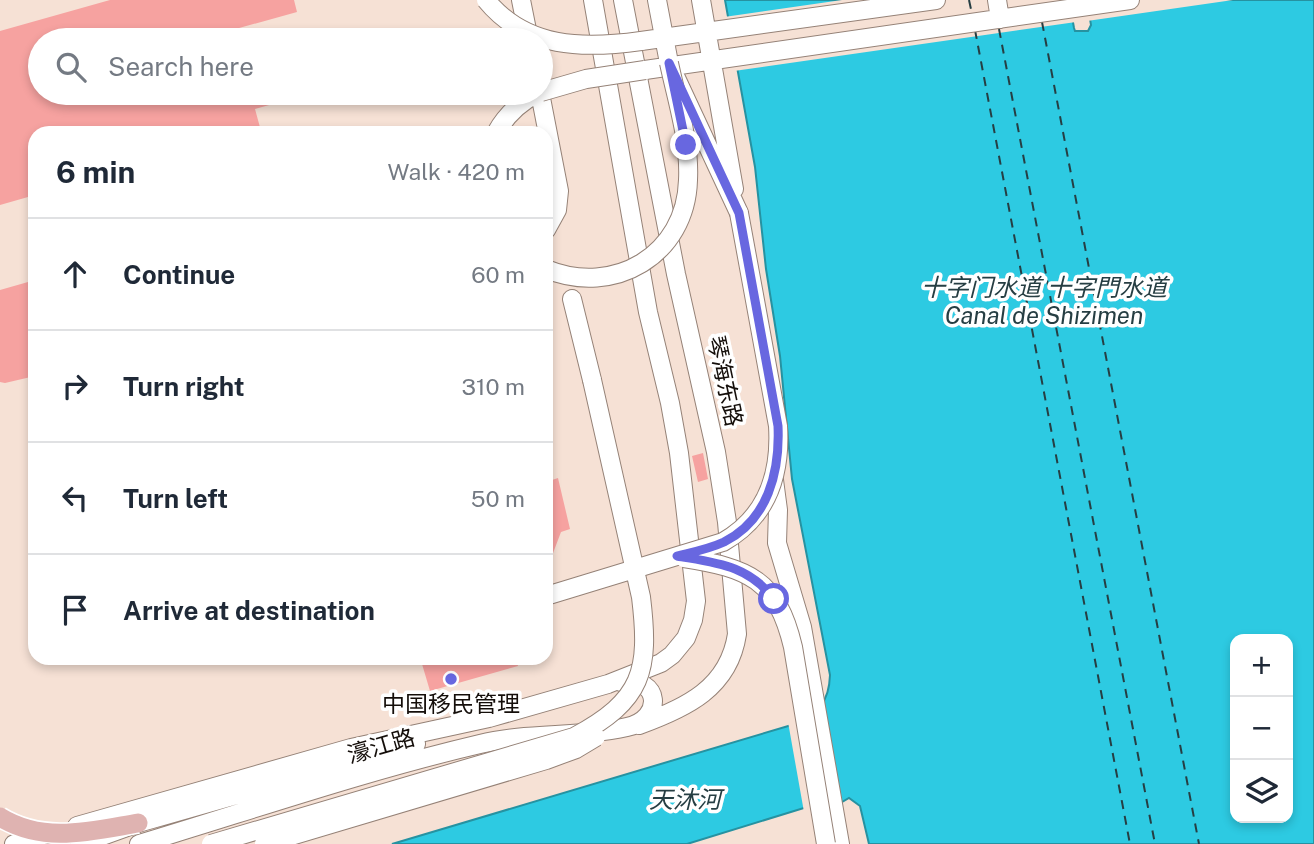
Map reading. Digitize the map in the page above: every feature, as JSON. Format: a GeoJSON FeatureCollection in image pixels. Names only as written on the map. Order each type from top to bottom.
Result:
{"type":"FeatureCollection","features":[{"type":"Feature","properties":{"kind":"main road"},"geometry":{"type":"LineString","coordinates":[[486,0],[510,23],[519,28]]}},
{"type":"Feature","properties":{"kind":"main road"},"geometry":{"type":"LineString","coordinates":[[522,0],[528,28]]}},
{"type":"Feature","properties":{"kind":"main road"},"geometry":{"type":"LineString","coordinates":[[14,844],[351,748],[489,718],[608,684],[661,663],[672,655],[686,638],[694,620],[696,601],[679,453],[670,402],[648,312],[593,0]]}},
{"type":"Feature","properties":{"kind":"main road","name":"琴海东路"},"geometry":{"type":"LineString","coordinates":[[623,0],[676,274],[716,452],[727,522],[737,634],[735,651],[726,669],[706,692],[686,705],[639,725]]}},
{"type":"Feature","properties":{"kind":"main road"},"geometry":{"type":"LineString","coordinates":[[553,271],[575,278],[606,277],[622,273],[648,260],[659,250],[684,210],[688,194],[688,164],[657,0]]}},
{"type":"Feature","properties":{"kind":"main road"},"geometry":{"type":"LineString","coordinates":[[701,0],[778,426],[779,447],[774,480],[778,543],[802,627],[839,844]]}},
{"type":"Feature","properties":{"kind":"main road"},"geometry":{"type":"LineString","coordinates":[[553,41],[589,47],[630,43],[936,0]]}},
{"type":"Feature","properties":{"kind":"main road"},"geometry":{"type":"LineString","coordinates":[[997,0],[1000,19]]}},
{"type":"Feature","properties":{"kind":"main road"},"geometry":{"type":"LineString","coordinates":[[553,88],[586,79],[1130,0]]}},
{"type":"Feature","properties":{"kind":"main road"},"geometry":{"type":"LineString","coordinates":[[669,63],[739,213]]}},
{"type":"Feature","properties":{"kind":"main road"},"geometry":{"type":"LineString","coordinates":[[501,126],[519,105]]}},
{"type":"Feature","properties":{"kind":"main road"},"geometry":{"type":"LineString","coordinates":[[542,105],[547,126]]}},
{"type":"Feature","properties":{"kind":"main road"},"geometry":{"type":"LineString","coordinates":[[553,160],[559,191],[553,216]]}},
{"type":"Feature","properties":{"kind":"main road"},"geometry":{"type":"LineString","coordinates":[[264,844],[576,749],[605,732],[620,715],[637,686],[645,652],[641,597],[572,299]]}},
{"type":"Feature","properties":{"kind":"main road"},"geometry":{"type":"LineString","coordinates":[[553,594],[715,545],[739,533],[761,508],[774,480]]}},
{"type":"Feature","properties":{"kind":"main road"},"geometry":{"type":"LineString","coordinates":[[677,556],[726,565],[749,574],[765,587],[783,615],[793,647],[826,844]]}},
{"type":"Feature","properties":{"kind":"main road"},"geometry":{"type":"LineString","coordinates":[[608,684],[631,680],[643,683],[650,691],[654,706],[639,725]]}},
{"type":"Feature","properties":{"kind":"main road"},"geometry":{"type":"LineString","coordinates":[[211,844],[574,737],[602,722],[637,686]]}},
{"type":"Feature","properties":{"kind":"main road"},"geometry":{"type":"LineString","coordinates":[[368,767],[489,718]]}},
{"type":"Feature","properties":{"kind":"main road","name":"濠江路"},"geometry":{"type":"LineString","coordinates":[[80,844],[138,823],[368,767],[482,743],[547,735],[593,733],[639,725]]}},
{"type":"Feature","properties":{"kind":"main road","name":"濠江路"},"geometry":{"type":"LineString","coordinates":[[139,844],[368,767]]}},
{"type":"Feature","properties":{"kind":"main road"},"geometry":{"type":"LineString","coordinates":[[0,817],[31,831],[62,835],[138,823]]}},
{"type":"Feature","properties":{"kind":"water","name":"十字门水道 十字門水道 Canal de Shizimen"},"geometry":{"type":"Polygon","coordinates":[[[725,0],[1069,0],[1075,31],[1088,31],[1091,25],[1087,0],[1314,0],[1314,844],[869,844],[860,806],[849,798],[832,808],[820,803],[687,844],[392,844],[795,724],[810,715],[825,700],[830,675],[792,479],[780,356],[766,269],[755,167],[725,0]]]}},
{"type":"Feature","properties":{"kind":"pier"},"geometry":{"type":"Polygon","coordinates":[[[842,0],[1072,0],[1076,22],[734,71],[724,17],[842,0]]]}},
{"type":"Feature","properties":{"kind":"pier"},"geometry":{"type":"Polygon","coordinates":[[[1083,0],[1233,0],[1087,21],[1083,0]]]}},
{"type":"Feature","properties":{"kind":"pier"},"geometry":{"type":"Polygon","coordinates":[[[804,716],[821,807],[804,812],[788,722],[804,716]]]}},
{"type":"Feature","properties":{"kind":"building"},"geometry":{"type":"Polygon","coordinates":[[[110,0],[294,0],[297,12],[239,28],[28,28],[28,105],[269,105],[255,109],[260,126],[28,126],[28,197],[0,205],[0,31],[110,0]]]}},
{"type":"Feature","properties":{"kind":"building"},"geometry":{"type":"Polygon","coordinates":[[[28,282],[28,378],[5,383],[0,382],[0,290],[28,282]]]}},
{"type":"Feature","properties":{"kind":"building"},"geometry":{"type":"Polygon","coordinates":[[[703,453],[708,479],[698,482],[692,456],[703,453]]]}},
{"type":"Feature","properties":{"kind":"building"},"geometry":{"type":"Polygon","coordinates":[[[558,478],[570,529],[561,532],[553,553],[553,480],[558,478]]]}},
{"type":"Feature","properties":{"kind":"building","name":"中国移民管理"},"geometry":{"type":"Polygon","coordinates":[[[422,665],[518,665],[518,666],[430,691],[422,665]]]}},
{"type":"Feature","properties":{"kind":"ferry route"},"geometry":{"type":"LineString","coordinates":[[969,0],[972,14]]}},
{"type":"Feature","properties":{"kind":"ferry route"},"geometry":{"type":"LineString","coordinates":[[1042,22],[1199,844]]}},
{"type":"Feature","properties":{"kind":"ferry route"},"geometry":{"type":"LineString","coordinates":[[999,29],[1155,844]]}},
{"type":"Feature","properties":{"kind":"ferry route"},"geometry":{"type":"LineString","coordinates":[[975,30],[1130,844]]}},
{"type":"Feature","properties":{"kind":"place","name":"中国移民管理"},"geometry":{"type":"Point","coordinates":[451,679]}},
{"type":"Feature","properties":{"kind":"route"},"geometry":{"type":"LineString","coordinates":[[686,145],[669,63],[739,213],[778,426],[779,447],[774,480],[768,496],[739,533],[707,548],[677,556],[726,565],[742,571],[755,578],[774,599]]}},
{"type":"Feature","properties":{"kind":"water label","name":"天沐河"},"geometry":{"type":"Point","coordinates":[685,800]}}]}
